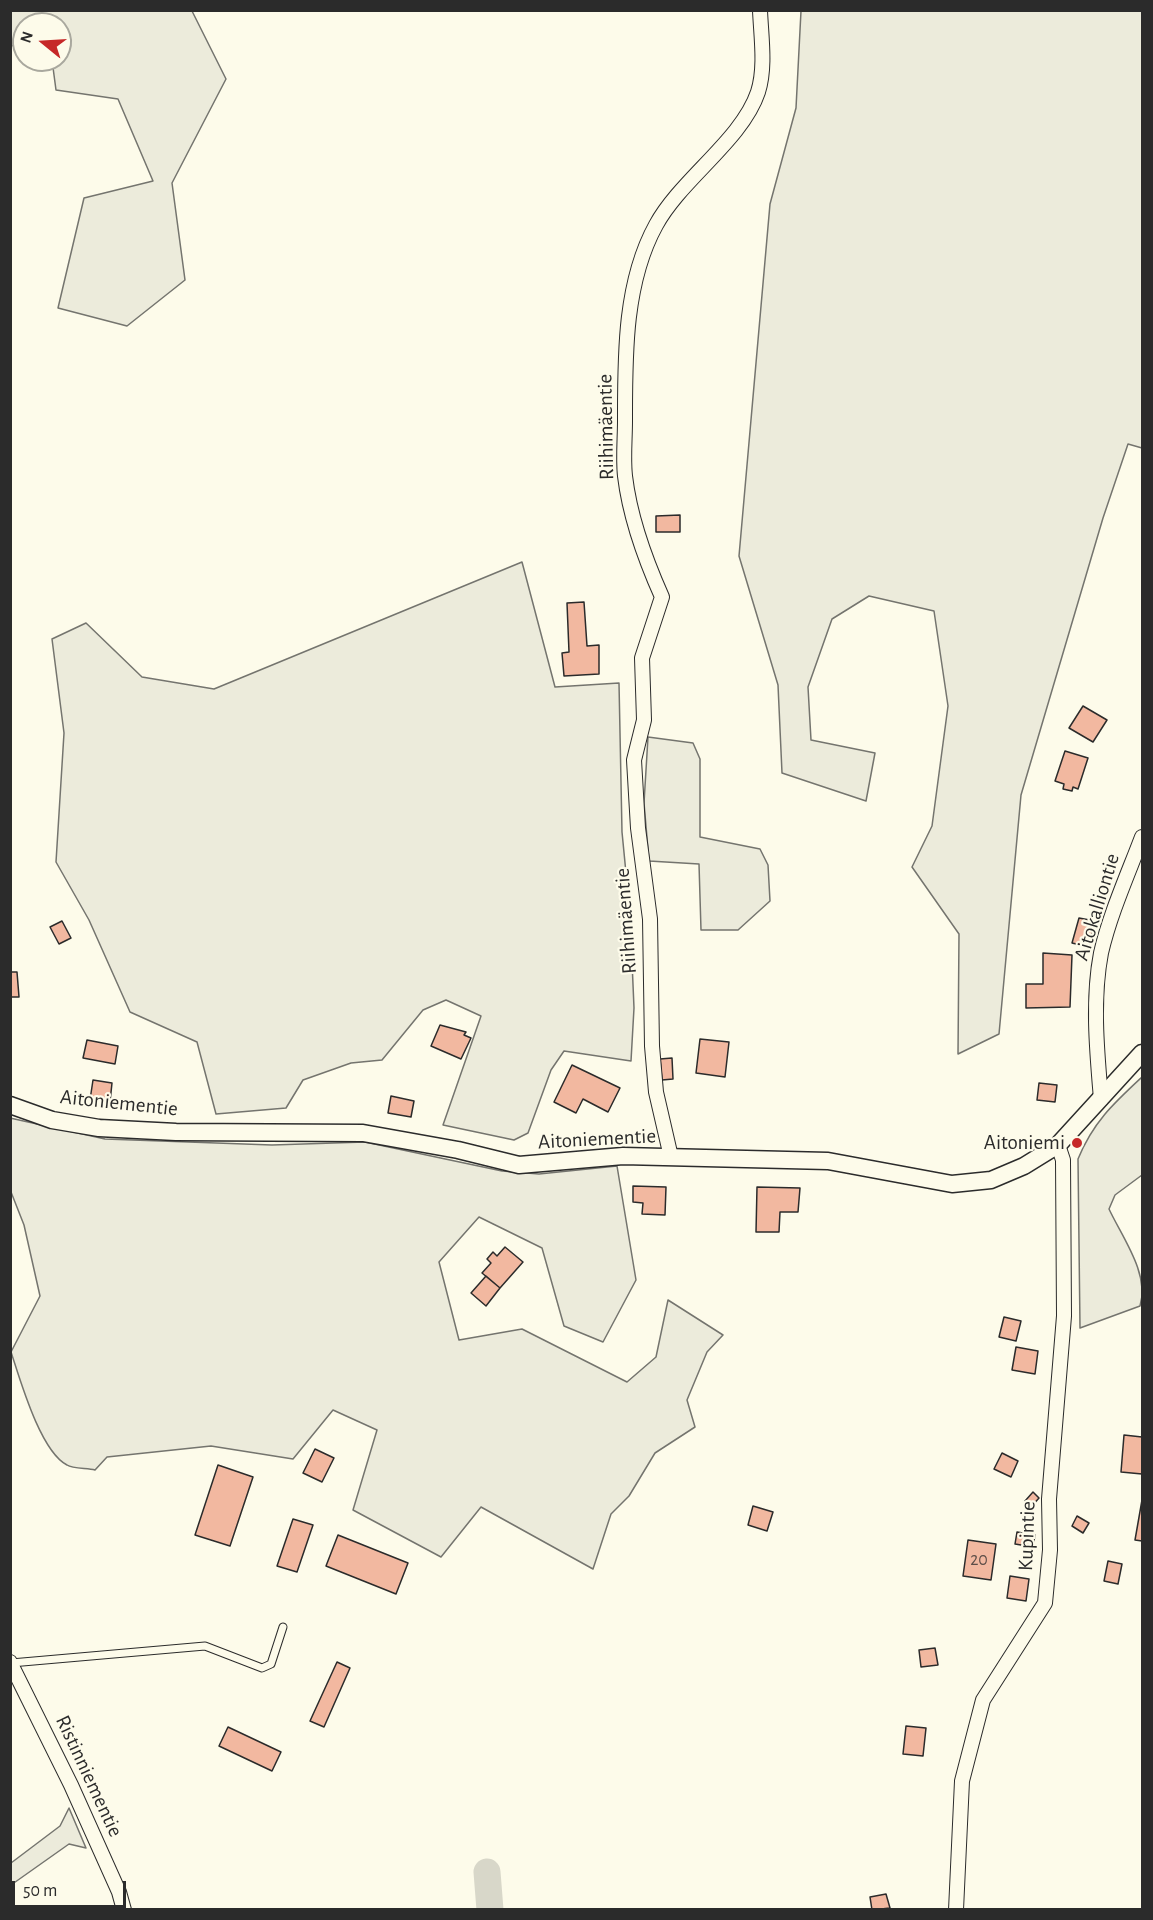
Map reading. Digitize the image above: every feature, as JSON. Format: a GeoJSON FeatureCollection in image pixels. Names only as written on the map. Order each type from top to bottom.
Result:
{"type":"FeatureCollection","features":[{"type":"Feature","properties":{"kind":"street","name":"Riihimäentie"},"geometry":{"type":"LineString","coordinates":[[671,1157],[656,1092],[652,1046],[651,919],[638,828],[634,760],[645,720],[642,658],[662,597],[642,552],[625,476],[625,361],[636,274],[655,226],[672,199],[738,126],[758,93],[761,73],[760,10]]}},
{"type":"Feature","properties":{"kind":"street","name":"Aitokalliontie"},"geometry":{"type":"LineString","coordinates":[[1101,1099],[1097,1055],[1098,975],[1102,952],[1143,837]]}},
{"type":"Feature","properties":{"kind":"street","name":"Aitoniementie"},"geometry":{"type":"LineString","coordinates":[[10,1106],[52,1120],[99,1128],[176,1132],[363,1132],[458,1150],[519,1165],[623,1155],[828,1161],[952,1184],[991,1180],[1024,1166],[1058,1145],[1143,1053]]}},
{"type":"Feature","properties":{"kind":"street","name":"Kupintie"},"geometry":{"type":"LineString","coordinates":[[956,1910],[962,1781],[983,1701],[1044,1602],[1050,1550],[1049,1499],[1064,1316],[1063,1160],[1058,1145]]}},
{"type":"Feature","properties":{"kind":"street","name":"Ristinniementie"},"geometry":{"type":"LineString","coordinates":[[11,1662],[71,1785],[119,1892],[124,1910]]}},
{"type":"Feature","properties":{"kind":"lane"},"geometry":{"type":"LineString","coordinates":[[11,1662],[205,1646],[262,1668],[271,1664],[283,1627]]}},
{"type":"Feature","properties":{"kind":"shaded area"},"geometry":{"type":"Polygon","coordinates":[[[11,10],[192,11],[226,79],[172,183],[185,280],[127,326],[58,308],[84,198],[153,181],[118,99],[56,90],[54,72],[72,72],[72,12],[12,12],[11,46],[11,10]]]}},
{"type":"Feature","properties":{"kind":"shaded area"},"geometry":{"type":"Polygon","coordinates":[[[801,11],[1142,11],[1142,448],[1128,444],[1103,518],[1021,795],[999,1034],[958,1054],[959,934],[912,867],[932,826],[948,706],[934,611],[869,596],[832,619],[808,687],[811,740],[875,753],[866,801],[782,773],[778,685],[739,556],[770,204],[796,108],[801,11]]]}},
{"type":"Feature","properties":{"kind":"shaded area"},"geometry":{"type":"Polygon","coordinates":[[[522,562],[555,687],[619,683],[622,832],[630,914],[634,1008],[631,1061],[564,1051],[551,1070],[528,1133],[514,1140],[443,1125],[481,1016],[446,1000],[423,1010],[382,1060],[351,1063],[303,1080],[286,1108],[216,1114],[197,1042],[130,1012],[89,920],[56,862],[64,733],[52,639],[86,623],[142,677],[214,689],[522,562]]]}},
{"type":"Feature","properties":{"kind":"shaded area"},"geometry":{"type":"Polygon","coordinates":[[[648,737],[693,743],[700,759],[700,837],[760,849],[768,865],[770,901],[738,930],[701,930],[699,864],[649,861],[644,803],[648,737]]]}},
{"type":"Feature","properties":{"kind":"shaded area"},"geometry":{"type":"Polygon","coordinates":[[[1142,1077],[1142,1175],[1115,1195],[1109,1209],[1138,1269],[1142,1294],[1140,1306],[1080,1328],[1078,1159],[1097,1124],[1142,1077]]]}},
{"type":"Feature","properties":{"kind":"shaded area"},"geometry":{"type":"Polygon","coordinates":[[[10,1118],[105,1139],[272,1145],[365,1142],[502,1171],[539,1174],[617,1166],[636,1280],[603,1342],[564,1326],[542,1248],[479,1217],[439,1262],[459,1340],[522,1329],[627,1382],[656,1357],[668,1300],[723,1335],[707,1352],[687,1400],[695,1427],[655,1453],[629,1496],[611,1514],[593,1569],[481,1507],[441,1557],[353,1510],[377,1430],[333,1410],[293,1459],[211,1446],[107,1457],[95,1470],[67,1465],[57,1457],[40,1430],[11,1352],[40,1296],[24,1225],[11,1192],[10,1118]]]}},
{"type":"Feature","properties":{"kind":"shaded area"},"geometry":{"type":"Polygon","coordinates":[[[69,1808],[86,1848],[69,1844],[11,1885],[11,1863],[60,1826],[69,1808]]]}},
{"type":"Feature","properties":{"kind":"building"},"geometry":{"type":"Polygon","coordinates":[[[680,515],[680,532],[656,532],[656,516],[680,515]]]}},
{"type":"Feature","properties":{"kind":"building"},"geometry":{"type":"Polygon","coordinates":[[[584,602],[587,646],[599,645],[599,674],[564,676],[562,653],[569,652],[567,603],[584,602]]]}},
{"type":"Feature","properties":{"kind":"building"},"geometry":{"type":"Polygon","coordinates":[[[1083,706],[1107,720],[1093,742],[1069,728],[1083,706]]]}},
{"type":"Feature","properties":{"kind":"building"},"geometry":{"type":"Polygon","coordinates":[[[1065,751],[1088,758],[1078,789],[1073,787],[1072,791],[1063,789],[1064,784],[1055,781],[1065,751]]]}},
{"type":"Feature","properties":{"kind":"building"},"geometry":{"type":"Polygon","coordinates":[[[1079,918],[1095,921],[1089,947],[1072,943],[1079,918]]]}},
{"type":"Feature","properties":{"kind":"building"},"geometry":{"type":"Polygon","coordinates":[[[62,921],[71,938],[59,944],[50,927],[62,921]]]}},
{"type":"Feature","properties":{"kind":"building"},"geometry":{"type":"Polygon","coordinates":[[[1043,953],[1072,955],[1070,1007],[1026,1008],[1026,984],[1043,984],[1043,953]]]}},
{"type":"Feature","properties":{"kind":"building"},"geometry":{"type":"Polygon","coordinates":[[[10,972],[17,972],[19,997],[10,997],[10,972]]]}},
{"type":"Feature","properties":{"kind":"building"},"geometry":{"type":"Polygon","coordinates":[[[440,1025],[466,1032],[464,1035],[471,1038],[461,1059],[431,1046],[440,1025]]]}},
{"type":"Feature","properties":{"kind":"building"},"geometry":{"type":"Polygon","coordinates":[[[700,1039],[729,1042],[725,1077],[696,1073],[700,1039]]]}},
{"type":"Feature","properties":{"kind":"building"},"geometry":{"type":"Polygon","coordinates":[[[87,1040],[118,1046],[115,1064],[83,1058],[87,1040]]]}},
{"type":"Feature","properties":{"kind":"building"},"geometry":{"type":"Polygon","coordinates":[[[672,1058],[673,1079],[662,1080],[660,1059],[672,1058]]]}},
{"type":"Feature","properties":{"kind":"building"},"geometry":{"type":"Polygon","coordinates":[[[572,1065],[620,1088],[608,1112],[583,1099],[576,1113],[554,1102],[572,1065]]]}},
{"type":"Feature","properties":{"kind":"building"},"geometry":{"type":"Polygon","coordinates":[[[93,1080],[112,1083],[110,1102],[90,1100],[93,1080]]]}},
{"type":"Feature","properties":{"kind":"building"},"geometry":{"type":"Polygon","coordinates":[[[1039,1083],[1057,1085],[1055,1102],[1037,1100],[1039,1083]]]}},
{"type":"Feature","properties":{"kind":"building"},"geometry":{"type":"Polygon","coordinates":[[[391,1096],[414,1101],[411,1117],[388,1113],[391,1096]]]}},
{"type":"Feature","properties":{"kind":"building"},"geometry":{"type":"Polygon","coordinates":[[[633,1186],[666,1187],[665,1215],[642,1214],[643,1203],[633,1202],[633,1186]]]}},
{"type":"Feature","properties":{"kind":"building"},"geometry":{"type":"Polygon","coordinates":[[[757,1187],[800,1188],[798,1212],[780,1212],[779,1232],[756,1232],[757,1187]]]}},
{"type":"Feature","properties":{"kind":"building"},"geometry":{"type":"Polygon","coordinates":[[[505,1247],[523,1262],[500,1288],[482,1273],[491,1263],[487,1259],[493,1252],[497,1256],[505,1247]]]}},
{"type":"Feature","properties":{"kind":"building"},"geometry":{"type":"Polygon","coordinates":[[[486,1276],[500,1288],[486,1306],[471,1293],[486,1276]]]}},
{"type":"Feature","properties":{"kind":"building"},"geometry":{"type":"Polygon","coordinates":[[[1004,1317],[1021,1321],[1016,1341],[999,1337],[1004,1317]]]}},
{"type":"Feature","properties":{"kind":"building"},"geometry":{"type":"Polygon","coordinates":[[[1016,1347],[1038,1351],[1035,1374],[1012,1370],[1016,1347]]]}},
{"type":"Feature","properties":{"kind":"building"},"geometry":{"type":"Polygon","coordinates":[[[1124,1435],[1142,1437],[1142,1474],[1121,1472],[1124,1435]]]}},
{"type":"Feature","properties":{"kind":"building"},"geometry":{"type":"Polygon","coordinates":[[[315,1449],[334,1458],[322,1482],[303,1473],[315,1449]]]}},
{"type":"Feature","properties":{"kind":"building"},"geometry":{"type":"Polygon","coordinates":[[[1002,1453],[1018,1461],[1011,1477],[994,1469],[1002,1453]]]}},
{"type":"Feature","properties":{"kind":"building"},"geometry":{"type":"Polygon","coordinates":[[[218,1465],[253,1477],[230,1546],[195,1535],[218,1465]]]}},
{"type":"Feature","properties":{"kind":"building"},"geometry":{"type":"Polygon","coordinates":[[[1033,1492],[1039,1498],[1031,1507],[1025,1501],[1033,1492]]]}},
{"type":"Feature","properties":{"kind":"building"},"geometry":{"type":"Polygon","coordinates":[[[1142,1500],[1142,1541],[1135,1540],[1142,1500]]]}},
{"type":"Feature","properties":{"kind":"building"},"geometry":{"type":"Polygon","coordinates":[[[753,1506],[773,1512],[767,1531],[748,1525],[753,1506]]]}},
{"type":"Feature","properties":{"kind":"building"},"geometry":{"type":"Polygon","coordinates":[[[1077,1516],[1089,1523],[1083,1533],[1072,1526],[1077,1516]]]}},
{"type":"Feature","properties":{"kind":"building"},"geometry":{"type":"Polygon","coordinates":[[[293,1519],[313,1525],[297,1572],[277,1566],[293,1519]]]}},
{"type":"Feature","properties":{"kind":"building"},"geometry":{"type":"Polygon","coordinates":[[[1017,1532],[1035,1535],[1033,1547],[1015,1544],[1017,1532]]]}},
{"type":"Feature","properties":{"kind":"building"},"geometry":{"type":"Polygon","coordinates":[[[338,1535],[408,1563],[396,1594],[326,1566],[338,1535]]]}},
{"type":"Feature","properties":{"kind":"building"},"geometry":{"type":"Polygon","coordinates":[[[968,1540],[996,1544],[991,1580],[963,1576],[968,1540]]]}},
{"type":"Feature","properties":{"kind":"building"},"geometry":{"type":"Polygon","coordinates":[[[1108,1561],[1122,1564],[1118,1584],[1104,1581],[1108,1561]]]}},
{"type":"Feature","properties":{"kind":"building"},"geometry":{"type":"Polygon","coordinates":[[[1010,1576],[1029,1579],[1026,1601],[1007,1598],[1010,1576]]]}},
{"type":"Feature","properties":{"kind":"building"},"geometry":{"type":"Polygon","coordinates":[[[935,1648],[938,1665],[921,1667],[919,1650],[935,1648]]]}},
{"type":"Feature","properties":{"kind":"building"},"geometry":{"type":"Polygon","coordinates":[[[337,1662],[350,1668],[324,1727],[310,1721],[337,1662]]]}},
{"type":"Feature","properties":{"kind":"building"},"geometry":{"type":"Polygon","coordinates":[[[906,1726],[926,1728],[923,1756],[903,1754],[906,1726]]]}},
{"type":"Feature","properties":{"kind":"building"},"geometry":{"type":"Polygon","coordinates":[[[228,1727],[281,1752],[272,1771],[219,1746],[228,1727]]]}},
{"type":"Feature","properties":{"kind":"building"},"geometry":{"type":"Polygon","coordinates":[[[886,1894],[890,1908],[872,1910],[870,1897],[886,1894]]]}},
{"type":"Feature","properties":{"kind":"waterway"},"geometry":{"type":"LineString","coordinates":[[487,1872],[490,1910]]}},
{"type":"Feature","properties":{"kind":"place","name":"Aitoniemi"},"geometry":{"type":"Point","coordinates":[1077,1143]}}]}
